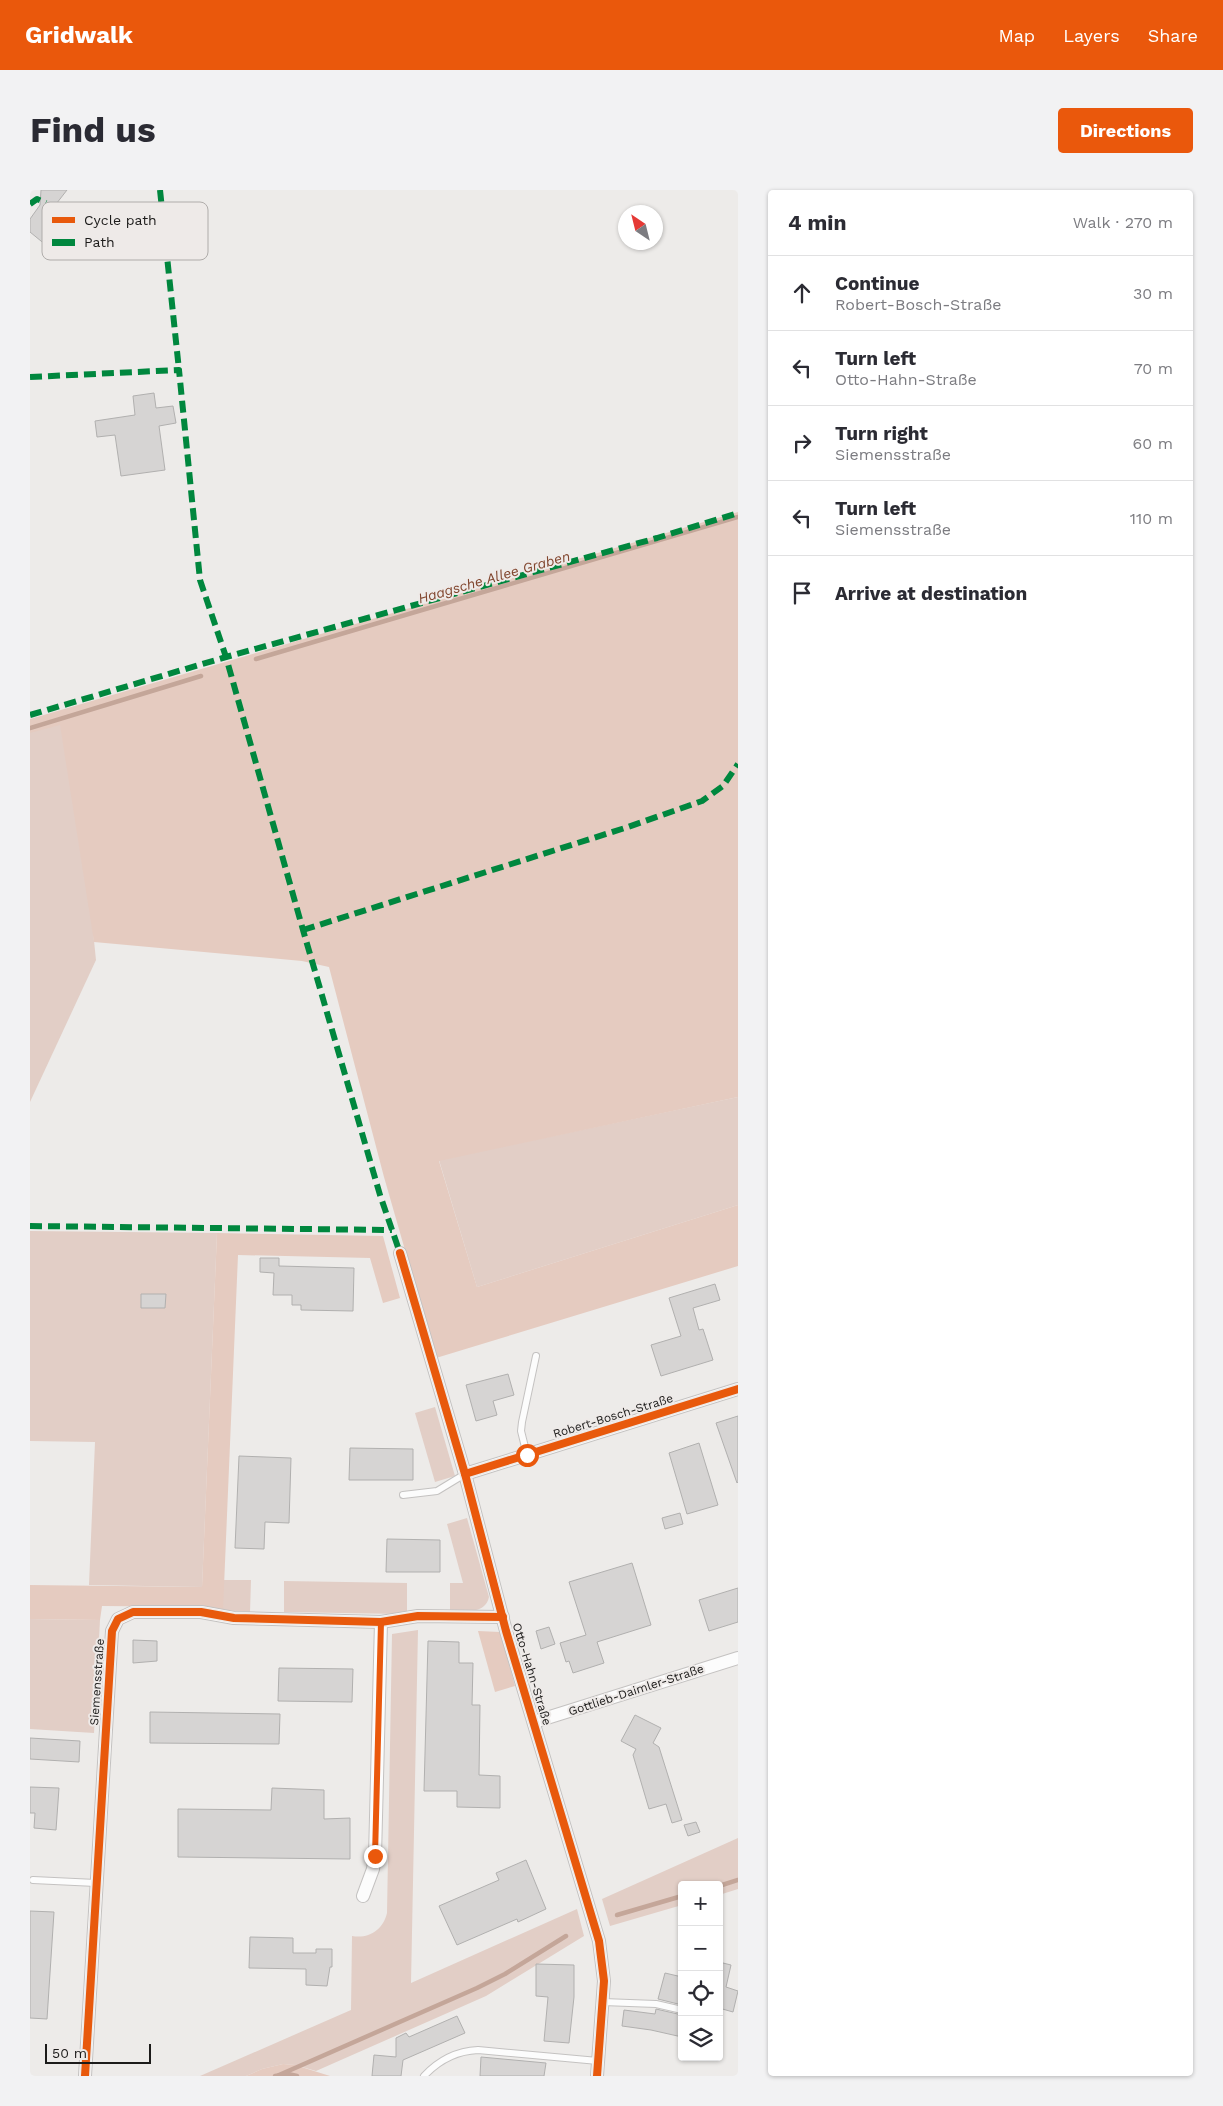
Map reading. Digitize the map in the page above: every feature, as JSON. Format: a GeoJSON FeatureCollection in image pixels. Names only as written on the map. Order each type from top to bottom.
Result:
{"type":"FeatureCollection","features":[{"type":"Feature","properties":{"kind":"street","name":"Otto-Hahn-Straße"},"geometry":{"type":"LineString","coordinates":[[400,1253],[465,1474],[503,1617],[599,1941],[604,1980],[596,2076]]}},
{"type":"Feature","properties":{"kind":"street","name":"Robert-Bosch-Straße"},"geometry":{"type":"LineString","coordinates":[[465,1474],[738,1389]]}},
{"type":"Feature","properties":{"kind":"street","name":"Siemensstraße"},"geometry":{"type":"LineString","coordinates":[[85,2076],[112,1632],[118,1619],[133,1612],[201,1612],[234,1618],[381,1622],[418,1616],[503,1617]]}},
{"type":"Feature","properties":{"kind":"street"},"geometry":{"type":"LineString","coordinates":[[363,1896],[373,1869],[375,1856],[381,1622]]}},
{"type":"Feature","properties":{"kind":"street","name":"Gottlieb-Daimler-Straße"},"geometry":{"type":"LineString","coordinates":[[534,1722],[738,1658]]}},
{"type":"Feature","properties":{"kind":"lane"},"geometry":{"type":"LineString","coordinates":[[527,1455],[521,1431],[536,1356]]}},
{"type":"Feature","properties":{"kind":"lane"},"geometry":{"type":"LineString","coordinates":[[403,1495],[437,1491],[465,1474]]}},
{"type":"Feature","properties":{"kind":"lane"},"geometry":{"type":"LineString","coordinates":[[33,1880],[96,1883]]}},
{"type":"Feature","properties":{"kind":"lane"},"geometry":{"type":"LineString","coordinates":[[603,2002],[656,2004],[678,2009]]}},
{"type":"Feature","properties":{"kind":"lane"},"geometry":{"type":"LineString","coordinates":[[424,2076],[432,2068],[462,2051],[478,2050],[598,2061]]}},
{"type":"Feature","properties":{"kind":"shaded area"},"geometry":{"type":"Polygon","coordinates":[[[738,512],[738,1097],[439,1161],[477,1287],[738,1205],[738,1266],[436,1358],[384,1177],[329,967],[302,961],[94,942],[60,725],[30,733],[30,719],[738,512]]]}},
{"type":"Feature","properties":{"kind":"shaded area"},"geometry":{"type":"Polygon","coordinates":[[[71,719],[96,960],[30,1102],[30,731],[71,719]]]}},
{"type":"Feature","properties":{"kind":"shaded area"},"geometry":{"type":"Polygon","coordinates":[[[738,1097],[738,1205],[477,1287],[439,1160],[738,1097]]]}},
{"type":"Feature","properties":{"kind":"shaded area"},"geometry":{"type":"Polygon","coordinates":[[[30,1231],[217,1233],[202,1587],[89,1585],[95,1442],[30,1441],[30,1231]]]}},
{"type":"Feature","properties":{"kind":"shaded area"},"geometry":{"type":"Polygon","coordinates":[[[217,1233],[383,1236],[400,1298],[383,1303],[370,1258],[238,1255],[223,1610],[208,1607],[102,1606],[100,1620],[30,1619],[30,1585],[202,1587],[217,1233]]]}},
{"type":"Feature","properties":{"kind":"shaded area"},"geometry":{"type":"Polygon","coordinates":[[[435,1407],[455,1476],[435,1482],[415,1413],[435,1407]]]}},
{"type":"Feature","properties":{"kind":"shaded area"},"geometry":{"type":"Polygon","coordinates":[[[467,1518],[489,1597],[487,1603],[479,1609],[473,1611],[450,1611],[450,1583],[463,1583],[447,1524],[467,1518]]]}},
{"type":"Feature","properties":{"kind":"shaded area"},"geometry":{"type":"Polygon","coordinates":[[[223,1580],[251,1580],[250,1612],[223,1610],[223,1580]]]}},
{"type":"Feature","properties":{"kind":"shaded area"},"geometry":{"type":"Polygon","coordinates":[[[284,1581],[407,1583],[407,1612],[399,1614],[284,1612],[284,1581]]]}},
{"type":"Feature","properties":{"kind":"shaded area"},"geometry":{"type":"Polygon","coordinates":[[[30,1619],[100,1620],[94,1733],[30,1729],[30,1619]]]}},
{"type":"Feature","properties":{"kind":"shaded area"},"geometry":{"type":"Polygon","coordinates":[[[418,1630],[411,1983],[577,1909],[584,1936],[486,1996],[316,2071],[295,2065],[283,2064],[262,2069],[246,2076],[200,2076],[351,2010],[352,1936],[369,1935],[379,1929],[387,1913],[392,1634],[418,1630]]]}},
{"type":"Feature","properties":{"kind":"shaded area"},"geometry":{"type":"Polygon","coordinates":[[[478,1631],[500,1632],[515,1686],[495,1692],[478,1631]]]}},
{"type":"Feature","properties":{"kind":"shaded area"},"geometry":{"type":"Polygon","coordinates":[[[738,1838],[738,1889],[723,1894],[723,1881],[678,1881],[678,1906],[610,1926],[602,1899],[738,1838]]]}},
{"type":"Feature","properties":{"kind":"shaded area"},"geometry":{"type":"Polygon","coordinates":[[[283,2064],[295,2065],[330,2076],[246,2076],[262,2069],[283,2064]]]}},
{"type":"Feature","properties":{"kind":"building"},"geometry":{"type":"Polygon","coordinates":[[[41,190],[67,190],[58,202],[42,202],[42,242],[30,232],[30,219],[40,205],[41,190]]]}},
{"type":"Feature","properties":{"kind":"building"},"geometry":{"type":"Polygon","coordinates":[[[154,393],[156,408],[173,406],[176,423],[159,426],[165,470],[121,476],[115,435],[97,437],[95,421],[135,415],[133,396],[154,393]]]}},
{"type":"Feature","properties":{"kind":"building"},"geometry":{"type":"Polygon","coordinates":[[[260,1258],[279,1258],[279,1266],[354,1268],[353,1311],[301,1310],[301,1305],[292,1305],[292,1295],[273,1295],[274,1273],[260,1272],[260,1258]]]}},
{"type":"Feature","properties":{"kind":"building"},"geometry":{"type":"Polygon","coordinates":[[[715,1284],[720,1300],[693,1308],[699,1330],[703,1329],[713,1360],[661,1376],[651,1345],[681,1336],[669,1298],[715,1284]]]}},
{"type":"Feature","properties":{"kind":"building"},"geometry":{"type":"Polygon","coordinates":[[[141,1294],[166,1294],[165,1308],[141,1308],[141,1294]]]}},
{"type":"Feature","properties":{"kind":"building"},"geometry":{"type":"Polygon","coordinates":[[[508,1374],[514,1395],[493,1401],[497,1415],[476,1421],[466,1385],[508,1374]]]}},
{"type":"Feature","properties":{"kind":"building"},"geometry":{"type":"Polygon","coordinates":[[[738,1416],[738,1482],[737,1483],[716,1423],[738,1416]]]}},
{"type":"Feature","properties":{"kind":"building"},"geometry":{"type":"Polygon","coordinates":[[[699,1443],[718,1505],[687,1514],[669,1453],[699,1443]]]}},
{"type":"Feature","properties":{"kind":"building"},"geometry":{"type":"Polygon","coordinates":[[[350,1448],[413,1449],[413,1480],[349,1480],[350,1448]]]}},
{"type":"Feature","properties":{"kind":"building"},"geometry":{"type":"Polygon","coordinates":[[[239,1456],[291,1458],[289,1523],[265,1522],[264,1549],[235,1548],[239,1456]]]}},
{"type":"Feature","properties":{"kind":"building"},"geometry":{"type":"Polygon","coordinates":[[[680,1513],[683,1524],[665,1529],[662,1518],[680,1513]]]}},
{"type":"Feature","properties":{"kind":"building"},"geometry":{"type":"Polygon","coordinates":[[[387,1539],[440,1540],[440,1572],[386,1572],[387,1539]]]}},
{"type":"Feature","properties":{"kind":"building"},"geometry":{"type":"Polygon","coordinates":[[[632,1563],[651,1625],[597,1642],[604,1663],[573,1673],[569,1661],[566,1662],[560,1643],[586,1635],[569,1582],[632,1563]]]}},
{"type":"Feature","properties":{"kind":"building"},"geometry":{"type":"Polygon","coordinates":[[[738,1588],[738,1622],[709,1631],[699,1600],[738,1588]]]}},
{"type":"Feature","properties":{"kind":"building"},"geometry":{"type":"Polygon","coordinates":[[[549,1627],[555,1644],[541,1649],[536,1631],[549,1627]]]}},
{"type":"Feature","properties":{"kind":"building"},"geometry":{"type":"Polygon","coordinates":[[[133,1640],[157,1641],[157,1661],[133,1663],[133,1640]]]}},
{"type":"Feature","properties":{"kind":"building"},"geometry":{"type":"Polygon","coordinates":[[[428,1641],[459,1642],[459,1663],[473,1663],[472,1705],[480,1705],[479,1775],[500,1776],[500,1808],[457,1807],[457,1791],[424,1791],[428,1641]]]}},
{"type":"Feature","properties":{"kind":"building"},"geometry":{"type":"Polygon","coordinates":[[[279,1668],[353,1669],[352,1702],[278,1701],[279,1668]]]}},
{"type":"Feature","properties":{"kind":"building"},"geometry":{"type":"Polygon","coordinates":[[[150,1712],[280,1714],[279,1744],[150,1743],[150,1712]]]}},
{"type":"Feature","properties":{"kind":"building"},"geometry":{"type":"Polygon","coordinates":[[[635,1715],[661,1728],[653,1743],[659,1747],[682,1820],[672,1823],[666,1804],[649,1809],[633,1755],[636,1749],[621,1741],[635,1715]]]}},
{"type":"Feature","properties":{"kind":"building"},"geometry":{"type":"Polygon","coordinates":[[[30,1738],[80,1741],[79,1762],[30,1759],[30,1738]]]}},
{"type":"Feature","properties":{"kind":"building"},"geometry":{"type":"Polygon","coordinates":[[[30,1787],[59,1788],[56,1830],[34,1828],[35,1813],[30,1813],[30,1787]]]}},
{"type":"Feature","properties":{"kind":"building"},"geometry":{"type":"Polygon","coordinates":[[[272,1788],[324,1790],[324,1819],[350,1818],[350,1859],[178,1857],[178,1809],[271,1810],[272,1788]]]}},
{"type":"Feature","properties":{"kind":"building"},"geometry":{"type":"Polygon","coordinates":[[[696,1822],[700,1832],[688,1836],[684,1825],[696,1822]]]}},
{"type":"Feature","properties":{"kind":"building"},"geometry":{"type":"Polygon","coordinates":[[[526,1860],[546,1909],[518,1922],[517,1919],[457,1945],[439,1906],[499,1880],[496,1873],[526,1860]]]}},
{"type":"Feature","properties":{"kind":"building"},"geometry":{"type":"Polygon","coordinates":[[[30,1911],[54,1912],[47,2019],[30,2018],[30,1911]]]}},
{"type":"Feature","properties":{"kind":"building"},"geometry":{"type":"Polygon","coordinates":[[[250,1937],[293,1938],[293,1953],[316,1953],[316,1949],[332,1949],[332,1967],[330,1967],[327,1986],[306,1985],[306,1969],[249,1968],[250,1937]]]}},
{"type":"Feature","properties":{"kind":"building"},"geometry":{"type":"Polygon","coordinates":[[[723,1963],[731,1965],[726,1987],[738,1991],[733,2012],[723,2009],[723,1963]]]}},
{"type":"Feature","properties":{"kind":"building"},"geometry":{"type":"Polygon","coordinates":[[[536,1964],[574,1965],[574,1997],[569,2043],[544,2041],[548,1997],[536,1996],[536,1964]]]}},
{"type":"Feature","properties":{"kind":"building"},"geometry":{"type":"Polygon","coordinates":[[[665,1973],[678,1976],[678,2004],[658,1999],[665,1973]]]}},
{"type":"Feature","properties":{"kind":"building"},"geometry":{"type":"Polygon","coordinates":[[[656,2009],[678,2014],[678,2036],[622,2026],[624,2010],[655,2014],[656,2009]]]}},
{"type":"Feature","properties":{"kind":"building"},"geometry":{"type":"Polygon","coordinates":[[[457,2016],[465,2033],[403,2060],[401,2076],[372,2076],[374,2055],[396,2057],[396,2038],[406,2033],[409,2037],[457,2016]]]}},
{"type":"Feature","properties":{"kind":"building"},"geometry":{"type":"Polygon","coordinates":[[[481,2057],[546,2063],[544,2076],[480,2076],[481,2057]]]}},
{"type":"Feature","properties":{"kind":"waterway","name":"Haagsche Allee Graben"},"geometry":{"type":"LineString","coordinates":[[256,659],[738,517]]}},
{"type":"Feature","properties":{"kind":"waterway","name":"Haagsche Allee Graben"},"geometry":{"type":"LineString","coordinates":[[30,728],[201,676]]}},
{"type":"Feature","properties":{"kind":"waterway"},"geometry":{"type":"LineString","coordinates":[[723,1885],[738,1880]]}},
{"type":"Feature","properties":{"kind":"waterway"},"geometry":{"type":"LineString","coordinates":[[617,1915],[678,1897]]}},
{"type":"Feature","properties":{"kind":"waterway"},"geometry":{"type":"LineString","coordinates":[[279,2075],[477,1988],[505,1974],[566,1936]]}},
{"type":"Feature","properties":{"kind":"waterway"},"geometry":{"type":"LineString","coordinates":[[275,2076],[288,2074],[297,2076]]}},
{"type":"Feature","properties":{"kind":"marked path"},"geometry":{"type":"LineString","coordinates":[[160,190],[161,202]]}},
{"type":"Feature","properties":{"kind":"marked path"},"geometry":{"type":"LineString","coordinates":[[30,204],[37,199],[44,202]]}},
{"type":"Feature","properties":{"kind":"marked path"},"geometry":{"type":"LineString","coordinates":[[167,260],[179,370]]}},
{"type":"Feature","properties":{"kind":"marked path"},"geometry":{"type":"LineString","coordinates":[[30,377],[179,370],[200,580],[226,657],[380,1195],[400,1253]]}},
{"type":"Feature","properties":{"kind":"marked path"},"geometry":{"type":"LineString","coordinates":[[30,715],[226,657],[657,538],[738,513]]}},
{"type":"Feature","properties":{"kind":"marked path"},"geometry":{"type":"LineString","coordinates":[[303,930],[628,827],[702,801],[723,786],[738,764]]}},
{"type":"Feature","properties":{"kind":"marked path"},"geometry":{"type":"LineString","coordinates":[[30,1226],[392,1230]]}},
{"type":"Feature","properties":{"kind":"cycle path"},"geometry":{"type":"LineString","coordinates":[[400,1253],[465,1474],[506,1631],[599,1941],[604,1981],[597,2076]]}},
{"type":"Feature","properties":{"kind":"cycle path"},"geometry":{"type":"LineString","coordinates":[[465,1474],[738,1389]]}},
{"type":"Feature","properties":{"kind":"cycle path"},"geometry":{"type":"LineString","coordinates":[[85,2076],[112,1631],[118,1619],[133,1612],[201,1612],[234,1618],[381,1622],[418,1616],[503,1617]]}},
{"type":"Feature","properties":{"kind":"route"},"geometry":{"type":"LineString","coordinates":[[375,1856],[381,1622],[397,1621],[418,1616],[503,1617],[497,1588],[465,1474],[527,1455]]}}]}
